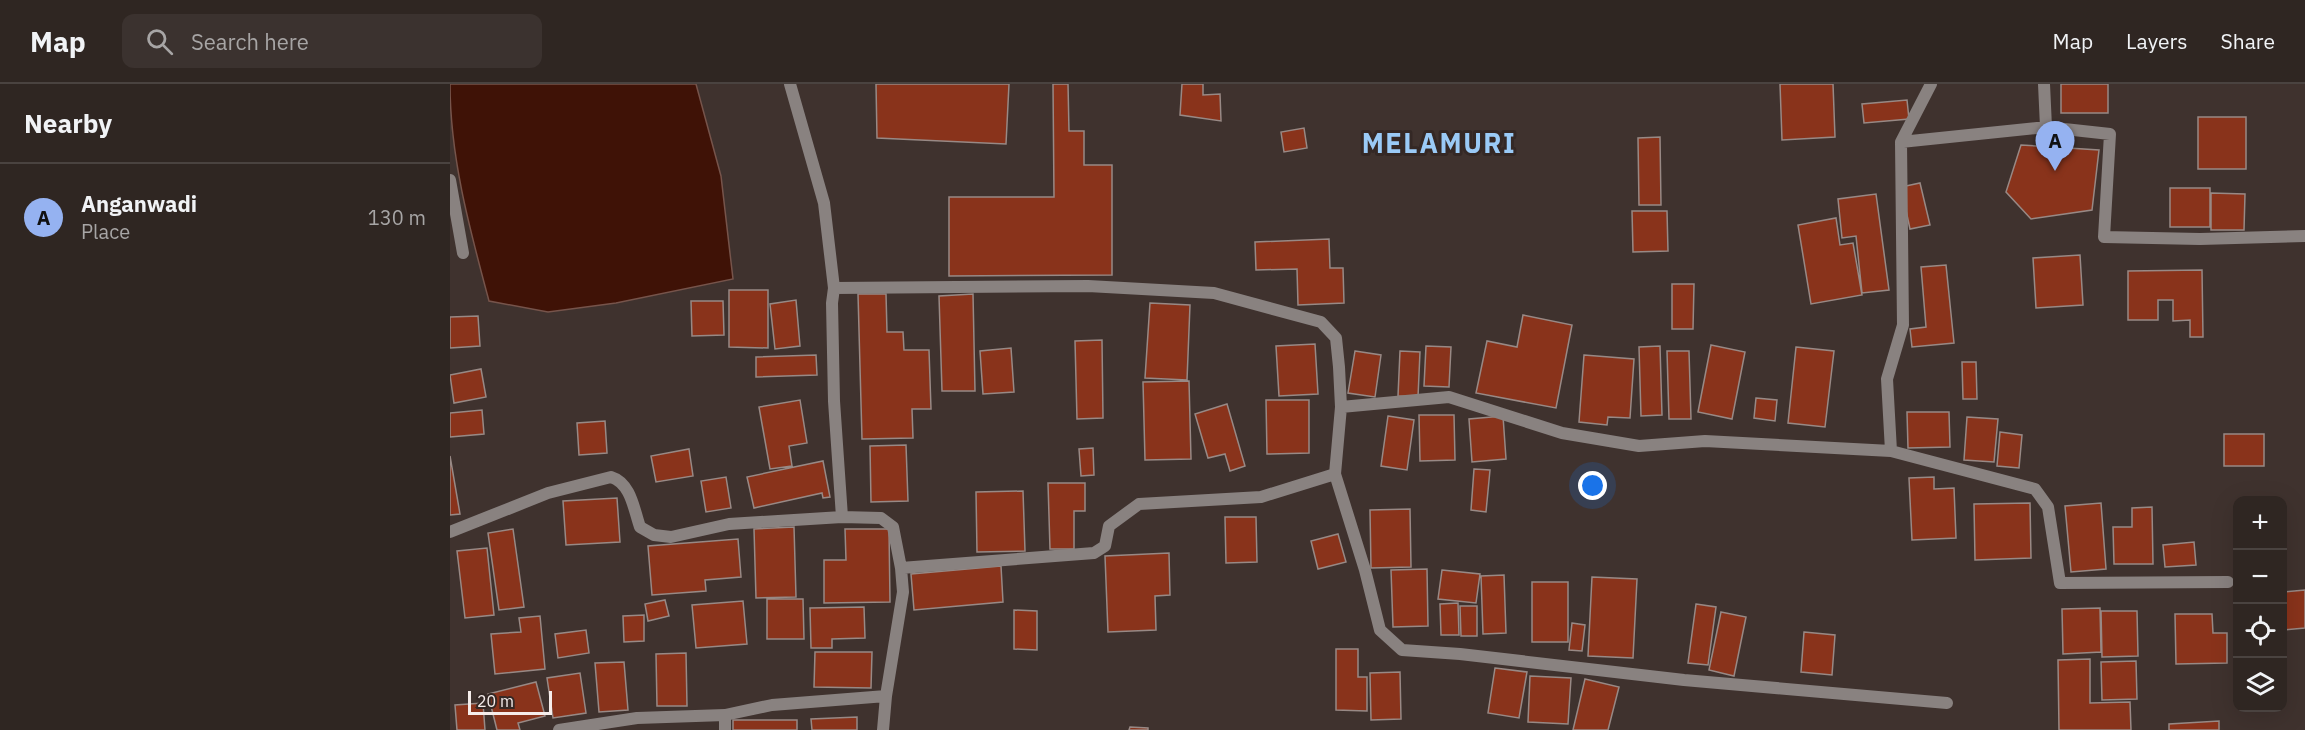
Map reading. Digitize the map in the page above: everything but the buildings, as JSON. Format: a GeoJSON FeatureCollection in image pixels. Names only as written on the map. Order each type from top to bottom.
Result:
{"type":"FeatureCollection","features":[{"type":"Feature","properties":{"kind":"street"},"geometry":{"type":"LineString","coordinates":[[790,84],[824,202],[834,288],[832,303],[834,401],[842,517]]}},
{"type":"Feature","properties":{"kind":"street"},"geometry":{"type":"LineString","coordinates":[[1891,451],[1887,379],[1903,325],[1901,142],[1931,84]]}},
{"type":"Feature","properties":{"kind":"street"},"geometry":{"type":"LineString","coordinates":[[2044,84],[2046,127]]}},
{"type":"Feature","properties":{"kind":"street"},"geometry":{"type":"LineString","coordinates":[[1901,142],[2046,127],[2110,134],[2104,237],[2200,239],[2305,236]]}},
{"type":"Feature","properties":{"kind":"street"},"geometry":{"type":"LineString","coordinates":[[450,180],[463,253]]}},
{"type":"Feature","properties":{"kind":"street"},"geometry":{"type":"LineString","coordinates":[[834,288],[1088,286],[1214,293],[1321,322],[1336,338],[1341,407],[1335,474],[1365,570],[1380,630],[1402,650],[1460,654],[1684,680],[1947,703]]}},
{"type":"Feature","properties":{"kind":"street"},"geometry":{"type":"LineString","coordinates":[[1341,407],[1449,397],[1562,433],[1639,446],[1705,441],[1891,451],[2035,489],[2048,507],[2060,583],[2228,582]]}},
{"type":"Feature","properties":{"kind":"street"},"geometry":{"type":"LineString","coordinates":[[901,568],[1094,553],[1105,546],[1109,526],[1139,504],[1261,497],[1335,474]]}},
{"type":"Feature","properties":{"kind":"street"},"geometry":{"type":"LineString","coordinates":[[450,532],[548,493],[611,477],[619,479],[626,488],[640,528],[654,535],[671,537],[729,524],[842,517],[881,518],[893,527],[903,592],[886,696],[884,730]]}},
{"type":"Feature","properties":{"kind":"street"},"geometry":{"type":"LineString","coordinates":[[559,730],[636,718],[725,715],[772,705],[886,696]]}},
{"type":"Feature","properties":{"kind":"street"},"geometry":{"type":"LineString","coordinates":[[725,715],[725,730]]}},
{"type":"Feature","properties":{"kind":"shaded area"},"geometry":{"type":"Polygon","coordinates":[[[450,84],[696,84],[721,176],[733,279],[616,303],[548,312],[489,301],[462,194],[453,139],[450,84]]]}},
{"type":"Feature","properties":{"kind":"place","name":"Anganwadi"},"geometry":{"type":"Point","coordinates":[2055,171]}},
{"type":"Feature","properties":{"kind":"district","name":"MELAMURI"},"geometry":{"type":"Point","coordinates":[1439,144]}}]}
